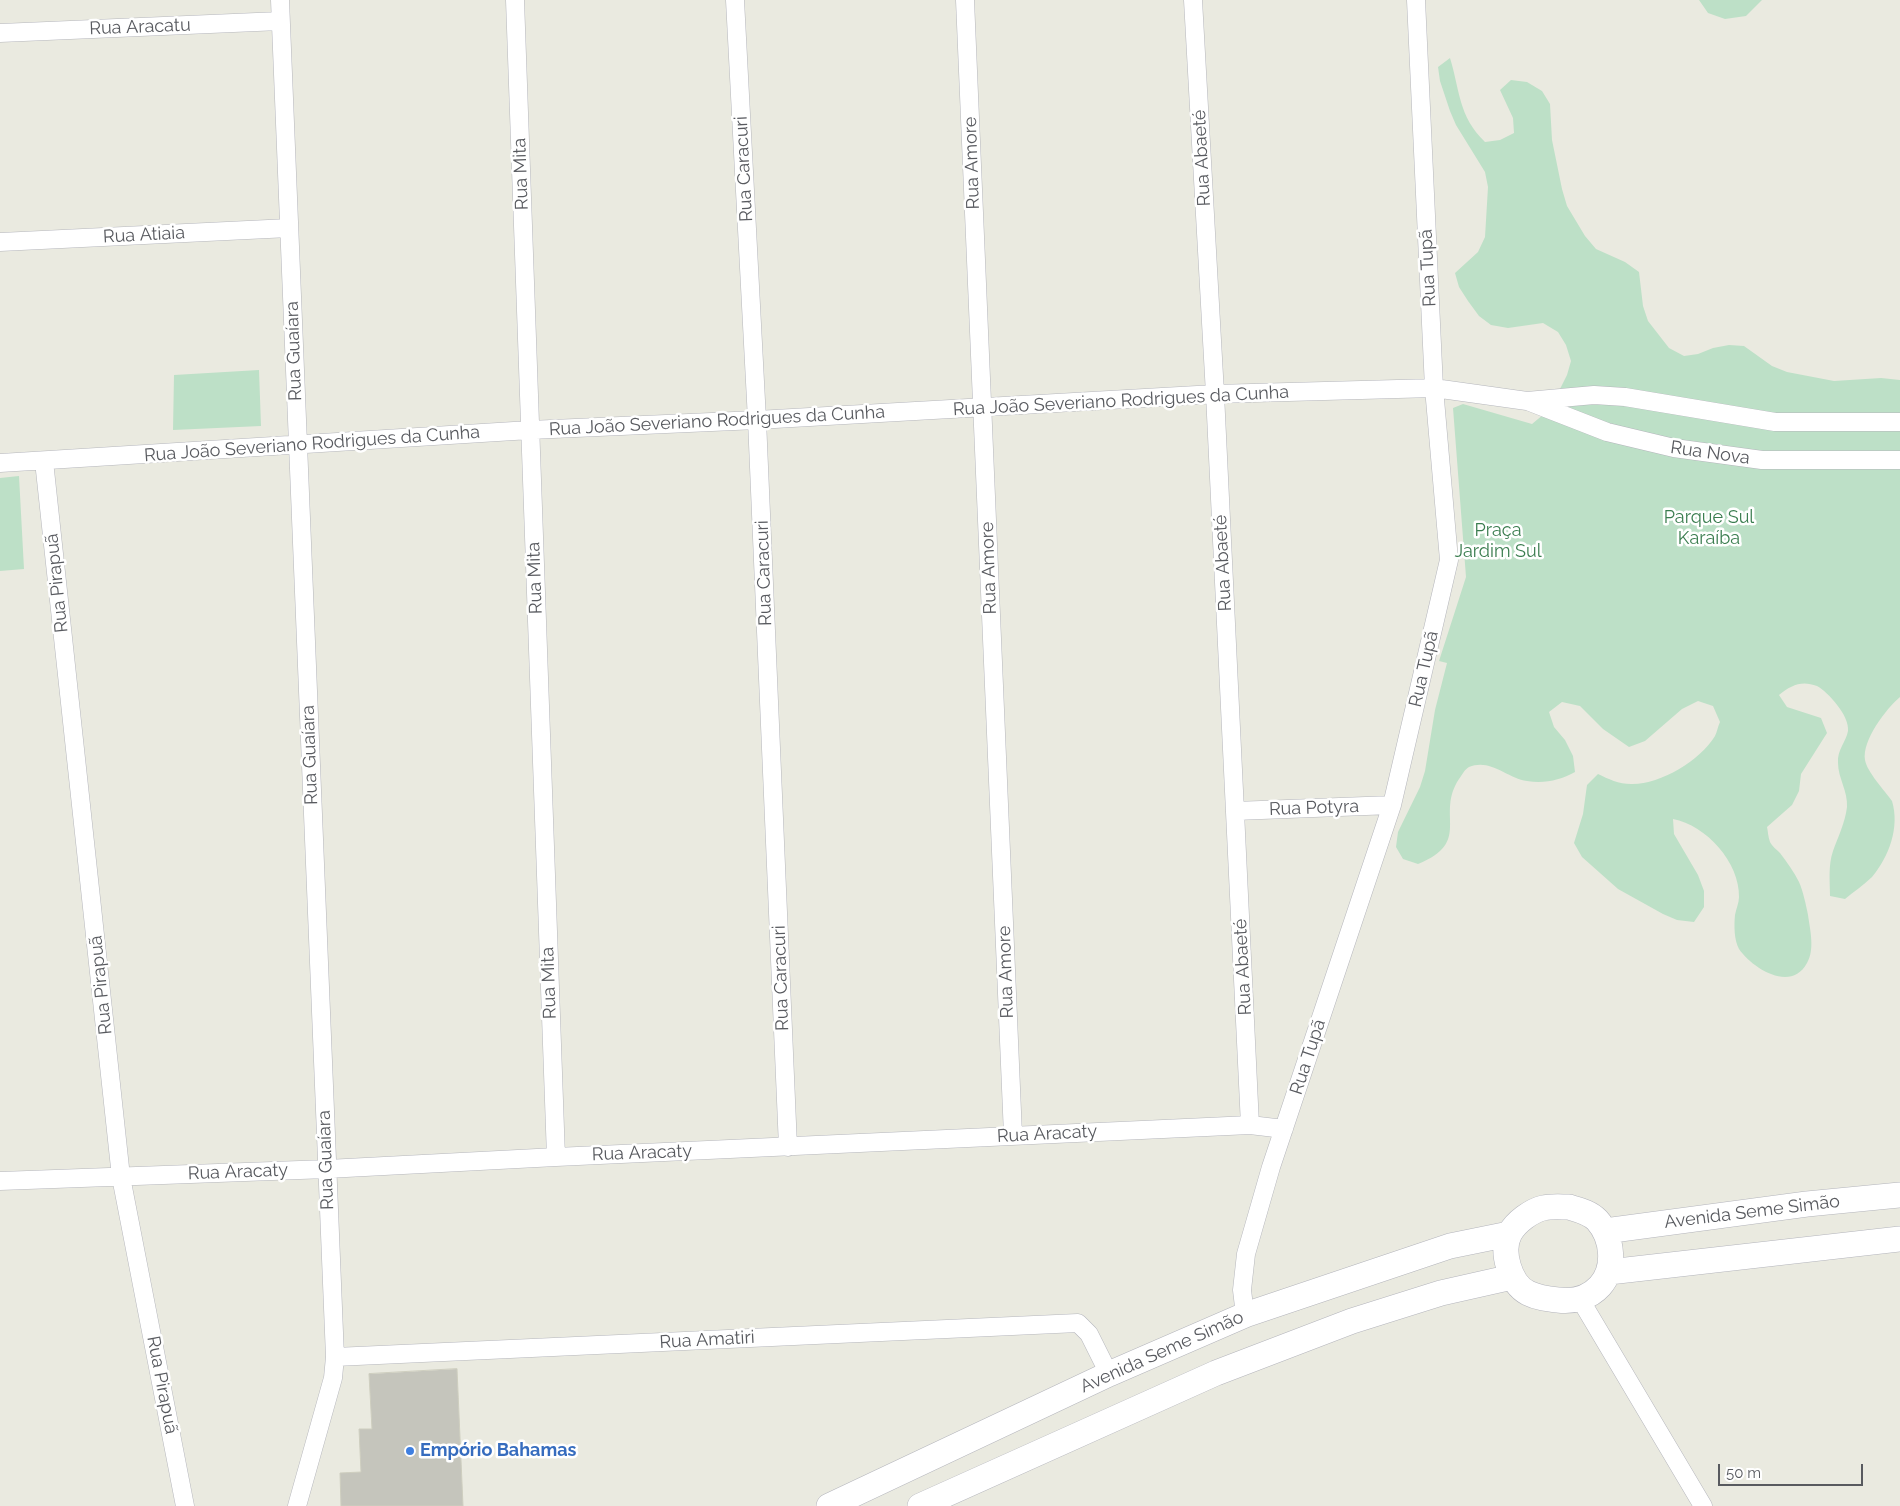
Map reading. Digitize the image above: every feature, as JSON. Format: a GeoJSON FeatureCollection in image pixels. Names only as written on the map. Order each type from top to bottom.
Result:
{"type":"FeatureCollection","features":[{"type":"Feature","properties":{"kind":"main road","name":"Avenida Seme Simão"},"geometry":{"type":"LineString","coordinates":[[1605,1232],[1807,1204],[1900,1195]]}},
{"type":"Feature","properties":{"kind":"main road"},"geometry":{"type":"LineString","coordinates":[[1543,1208],[1569,1208],[1586,1212],[1597,1220],[1605,1232],[1610,1246],[1609,1272],[1599,1287],[1580,1299],[1563,1301],[1539,1298],[1527,1293],[1512,1277],[1507,1262],[1510,1234],[1528,1214],[1543,1208]]}},
{"type":"Feature","properties":{"kind":"main road","name":"Avenida Seme Simão"},"geometry":{"type":"LineString","coordinates":[[829,1506],[1109,1374],[1245,1315],[1450,1246],[1510,1234]]}},
{"type":"Feature","properties":{"kind":"main road"},"geometry":{"type":"LineString","coordinates":[[1609,1272],[1900,1239]]}},
{"type":"Feature","properties":{"kind":"main road"},"geometry":{"type":"LineString","coordinates":[[920,1506],[1216,1373],[1352,1321],[1441,1292],[1512,1277]]}},
{"type":"Feature","properties":{"kind":"street","name":"Rua Guaíara"},"geometry":{"type":"LineString","coordinates":[[280,0],[326,1169],[336,1357],[333,1378],[297,1506]]}},
{"type":"Feature","properties":{"kind":"street","name":"Rua Mita"},"geometry":{"type":"LineString","coordinates":[[515,0],[556,1157]]}},
{"type":"Feature","properties":{"kind":"street","name":"Rua Caracuri"},"geometry":{"type":"LineString","coordinates":[[735,0],[757,420],[788,1147]]}},
{"type":"Feature","properties":{"kind":"street","name":"Rua Amore"},"geometry":{"type":"LineString","coordinates":[[965,0],[1013,1135]]}},
{"type":"Feature","properties":{"kind":"street","name":"Rua Abaeté"},"geometry":{"type":"LineString","coordinates":[[1193,0],[1215,394],[1250,1125]]}},
{"type":"Feature","properties":{"kind":"street","name":"Rua Tupã"},"geometry":{"type":"LineString","coordinates":[[1245,1315],[1242,1290],[1246,1254],[1284,1129],[1392,805],[1449,560],[1434,388],[1416,0]]}},
{"type":"Feature","properties":{"kind":"street","name":"Rua Aracatu"},"geometry":{"type":"LineString","coordinates":[[0,34],[280,21]]}},
{"type":"Feature","properties":{"kind":"street","name":"Rua Atiaia"},"geometry":{"type":"LineString","coordinates":[[0,242],[289,228]]}},
{"type":"Feature","properties":{"kind":"street","name":"Rua João Severiano Rodrigues da Cunha"},"geometry":{"type":"LineString","coordinates":[[0,464],[530,430],[757,420],[1215,394],[1434,388]]}},
{"type":"Feature","properties":{"kind":"street","name":"Rua Nova"},"geometry":{"type":"LineString","coordinates":[[1434,388],[1527,401],[1594,395],[1625,397],[1775,422],[1900,422]]}},
{"type":"Feature","properties":{"kind":"street","name":"Rua Nova"},"geometry":{"type":"LineString","coordinates":[[1527,401],[1607,432],[1674,448],[1762,460],[1900,460]]}},
{"type":"Feature","properties":{"kind":"street","name":"Rua Pirapuã"},"geometry":{"type":"LineString","coordinates":[[44,461],[122,1177],[185,1506]]}},
{"type":"Feature","properties":{"kind":"street","name":"Rua Potyra"},"geometry":{"type":"LineString","coordinates":[[1235,811],[1392,805]]}},
{"type":"Feature","properties":{"kind":"street","name":"Rua Aracaty"},"geometry":{"type":"LineString","coordinates":[[0,1181],[326,1169],[1250,1125],[1284,1129]]}},
{"type":"Feature","properties":{"kind":"street"},"geometry":{"type":"LineString","coordinates":[[1580,1299],[1703,1506]]}},
{"type":"Feature","properties":{"kind":"street","name":"Rua Amatiri"},"geometry":{"type":"LineString","coordinates":[[336,1357],[1078,1323],[1089,1334],[1109,1374]]}},
{"type":"Feature","properties":{"kind":"green space"},"geometry":{"type":"Polygon","coordinates":[[[1699,0],[1762,0],[1746,16],[1725,19],[1708,13],[1699,0]]]}},
{"type":"Feature","properties":{"kind":"green space","name":"Parque Sul Karaíba"},"geometry":{"type":"Polygon","coordinates":[[[1450,58],[1465,112],[1476,132],[1485,142],[1500,140],[1514,133],[1513,118],[1500,90],[1511,80],[1527,82],[1542,91],[1550,104],[1552,140],[1567,206],[1585,236],[1596,249],[1625,262],[1639,272],[1643,306],[1648,321],[1669,348],[1684,356],[1729,345],[1744,346],[1772,366],[1787,372],[1834,381],[1881,378],[1900,380],[1900,697],[1888,709],[1876,726],[1867,743],[1865,752],[1866,765],[1892,801],[1895,821],[1894,831],[1888,851],[1872,877],[1845,899],[1830,896],[1831,856],[1847,807],[1838,758],[1848,731],[1848,725],[1846,718],[1837,705],[1827,693],[1817,686],[1806,683],[1797,684],[1779,695],[1787,707],[1821,718],[1827,733],[1801,774],[1799,791],[1792,805],[1767,827],[1770,842],[1780,853],[1799,882],[1808,915],[1811,952],[1807,963],[1800,972],[1791,976],[1782,977],[1762,970],[1739,949],[1735,937],[1734,923],[1739,897],[1734,871],[1719,847],[1697,829],[1673,819],[1674,834],[1698,875],[1704,891],[1704,907],[1694,922],[1677,920],[1663,914],[1618,889],[1582,857],[1574,843],[1583,814],[1587,785],[1598,774],[1627,784],[1654,780],[1678,770],[1708,745],[1715,736],[1720,722],[1713,706],[1698,701],[1682,709],[1645,741],[1629,747],[1603,729],[1580,706],[1562,702],[1549,712],[1554,727],[1565,740],[1573,756],[1575,772],[1552,781],[1534,782],[1520,779],[1484,765],[1469,767],[1459,779],[1453,792],[1450,804],[1449,837],[1435,856],[1418,864],[1403,859],[1396,847],[1398,832],[1420,787],[1425,771],[1435,710],[1447,663],[1439,661],[1466,577],[1453,408],[1463,404],[1532,424],[1550,409],[1567,375],[1571,361],[1566,345],[1558,332],[1543,323],[1508,328],[1491,325],[1479,316],[1459,287],[1455,273],[1478,252],[1485,237],[1488,187],[1485,172],[1456,125],[1440,81],[1438,67],[1450,58]]]}},
{"type":"Feature","properties":{"kind":"green space"},"geometry":{"type":"Polygon","coordinates":[[[259,370],[261,426],[173,430],[174,375],[259,370]]]}},
{"type":"Feature","properties":{"kind":"green space"},"geometry":{"type":"Polygon","coordinates":[[[19,476],[24,569],[0,571],[0,478],[19,476]]]}},
{"type":"Feature","properties":{"kind":"building","name":"Empório Bahamas"},"geometry":{"type":"Polygon","coordinates":[[[457,1369],[463,1506],[341,1506],[340,1473],[361,1472],[359,1429],[372,1429],[369,1374],[457,1369]]]}},
{"type":"Feature","properties":{"kind":"place","name":"Empório Bahamas"},"geometry":{"type":"Point","coordinates":[410,1451]}},
{"type":"Feature","properties":{"kind":"park label","name":"Praça Jardim Sul"},"geometry":{"type":"Point","coordinates":[1498,541]}}]}
